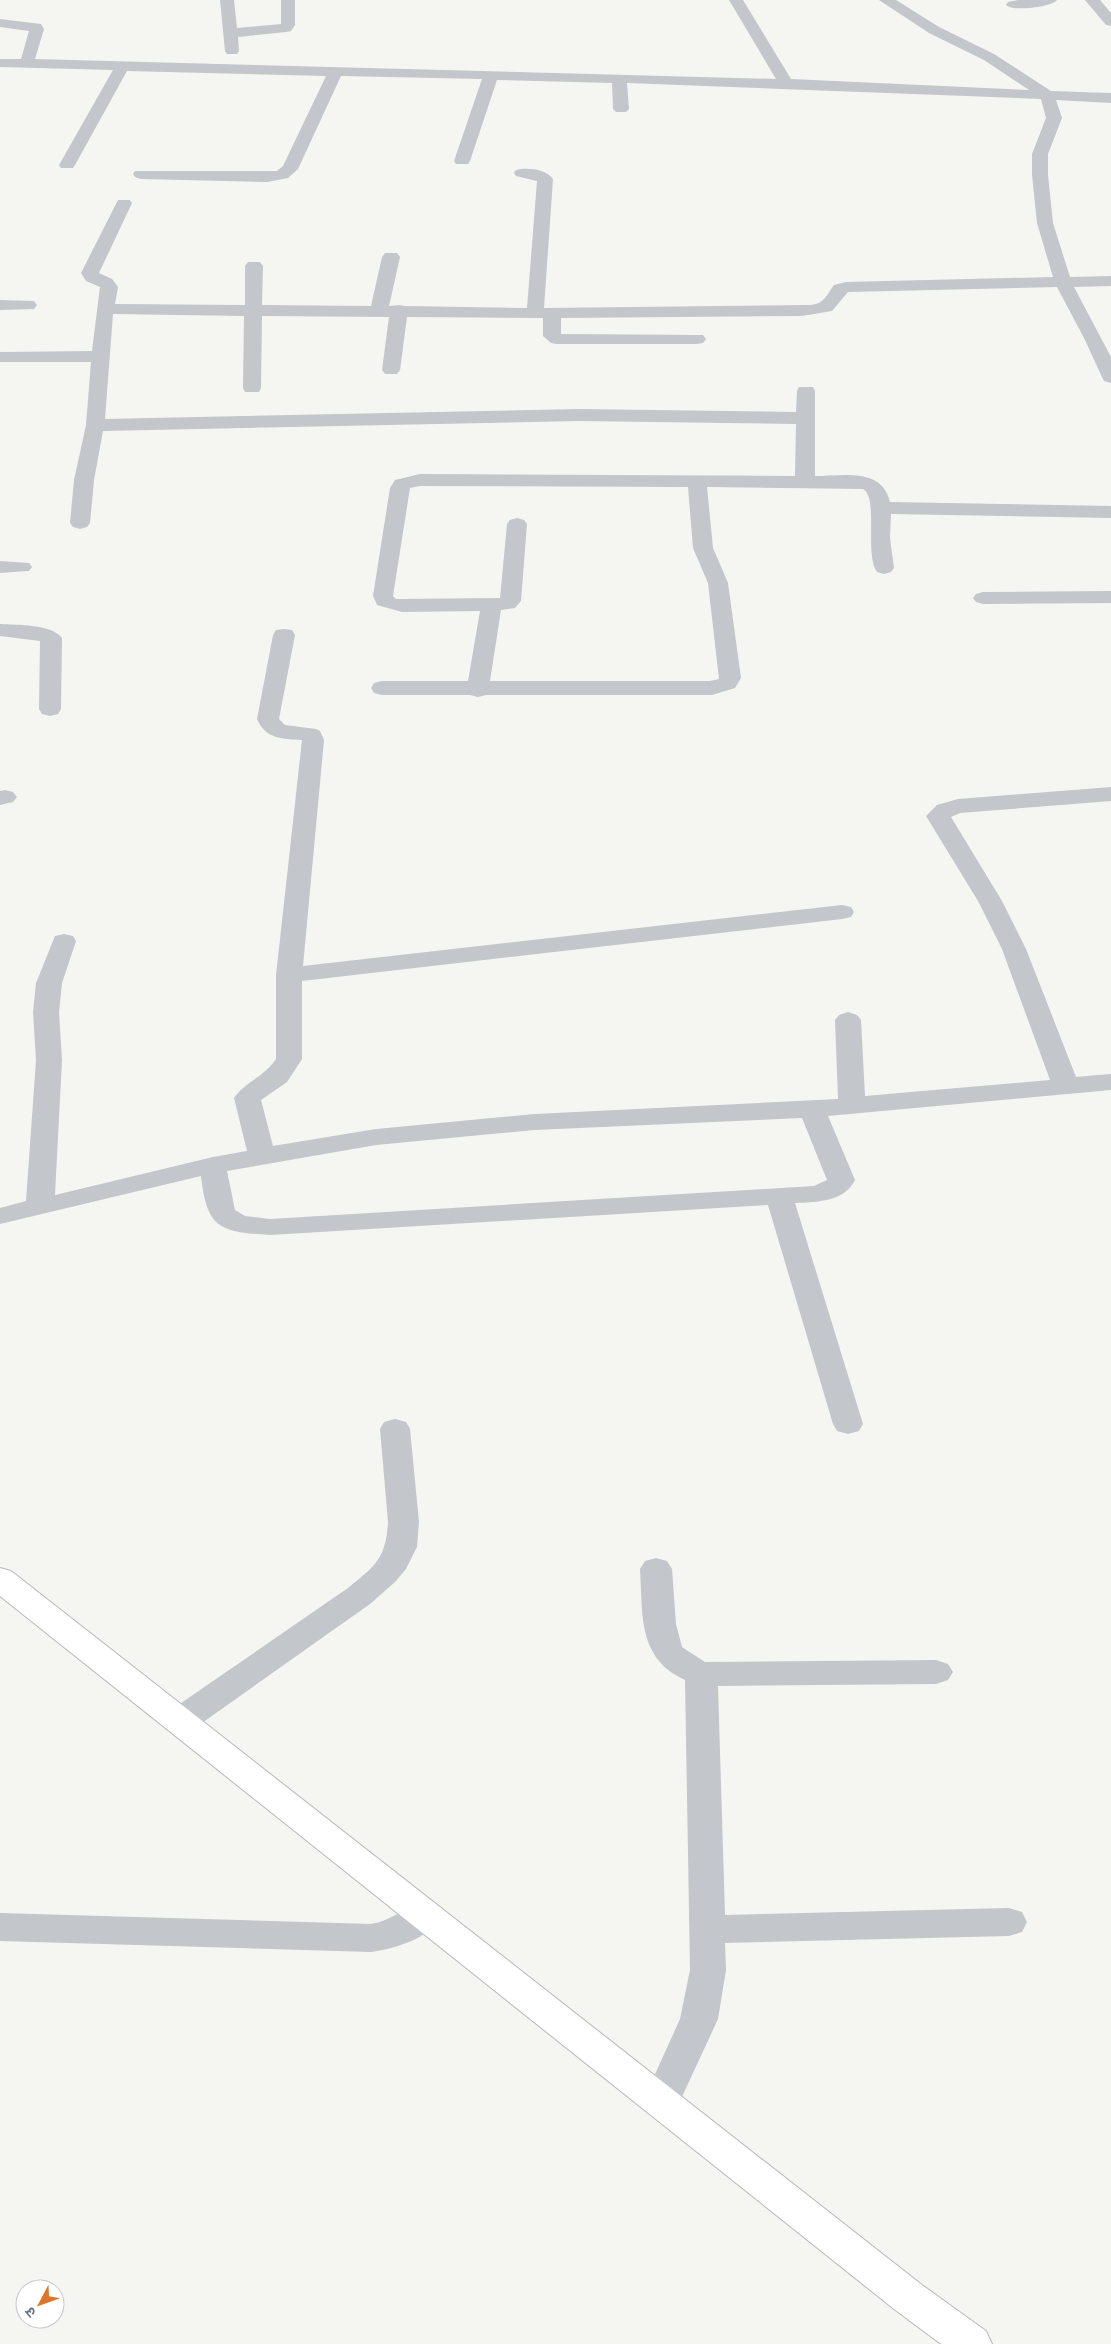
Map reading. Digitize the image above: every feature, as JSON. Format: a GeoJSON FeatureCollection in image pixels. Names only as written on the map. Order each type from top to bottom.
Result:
{"type":"FeatureCollection","features":[{"type":"Feature","properties":{"kind":"highway"},"geometry":{"type":"LineString","coordinates":[[0,1579],[180,1721],[408,1926],[661,2103],[908,2297],[972,2344]]}},
{"type":"Feature","properties":{"kind":"street"},"geometry":{"type":"LineString","coordinates":[[227,0],[233,68]]}},
{"type":"Feature","properties":{"kind":"street"},"geometry":{"type":"LineString","coordinates":[[230,33],[286,28],[288,25],[288,0]]}},
{"type":"Feature","properties":{"kind":"street"},"geometry":{"type":"LineString","coordinates":[[736,0],[786,83]]}},
{"type":"Feature","properties":{"kind":"street"},"geometry":{"type":"LineString","coordinates":[[886,0],[934,30],[989,57],[1047,95],[1054,118],[1040,154],[1040,175],[1045,223],[1063,283],[1106,356],[1111,377]]}},
{"type":"Feature","properties":{"kind":"street"},"geometry":{"type":"LineString","coordinates":[[1013,5],[1050,0]]}},
{"type":"Feature","properties":{"kind":"street"},"geometry":{"type":"LineString","coordinates":[[1092,0],[1111,22]]}},
{"type":"Feature","properties":{"kind":"street"},"geometry":{"type":"LineString","coordinates":[[0,23],[36,26],[37,29],[27,64]]}},
{"type":"Feature","properties":{"kind":"street"},"geometry":{"type":"LineString","coordinates":[[0,63],[786,83],[1111,98]]}},
{"type":"Feature","properties":{"kind":"street"},"geometry":{"type":"LineString","coordinates":[[67,165],[123,65]]}},
{"type":"Feature","properties":{"kind":"street"},"geometry":{"type":"LineString","coordinates":[[141,174],[267,177],[282,175],[290,170],[336,71]]}},
{"type":"Feature","properties":{"kind":"street"},"geometry":{"type":"LineString","coordinates":[[462,161],[491,75]]}},
{"type":"Feature","properties":{"kind":"street"},"geometry":{"type":"LineString","coordinates":[[619,78],[621,109]]}},
{"type":"Feature","properties":{"kind":"street"},"geometry":{"type":"LineString","coordinates":[[522,173],[537,175],[545,179],[544,313],[552,336],[557,339],[697,339]]}},
{"type":"Feature","properties":{"kind":"street"},"geometry":{"type":"LineString","coordinates":[[80,524],[84,480],[95,425],[105,309],[109,287],[92,277],[90,273],[124,203]]}},
{"type":"Feature","properties":{"kind":"street"},"geometry":{"type":"LineString","coordinates":[[379,310],[390,257]]}},
{"type":"Feature","properties":{"kind":"street"},"geometry":{"type":"LineString","coordinates":[[252,388],[251,310],[254,266]]}},
{"type":"Feature","properties":{"kind":"street"},"geometry":{"type":"LineString","coordinates":[[105,309],[399,310],[544,313],[802,310],[828,307],[832,304],[840,289],[846,287],[1111,281]]}},
{"type":"Feature","properties":{"kind":"street"},"geometry":{"type":"LineString","coordinates":[[0,305],[28,305]]}},
{"type":"Feature","properties":{"kind":"street"},"geometry":{"type":"LineString","coordinates":[[391,370],[399,310]]}},
{"type":"Feature","properties":{"kind":"street"},"geometry":{"type":"LineString","coordinates":[[0,357],[101,356]]}},
{"type":"Feature","properties":{"kind":"street"},"geometry":{"type":"LineString","coordinates":[[804,482],[806,391]]}},
{"type":"Feature","properties":{"kind":"street"},"geometry":{"type":"LineString","coordinates":[[95,425],[579,415],[806,418]]}},
{"type":"Feature","properties":{"kind":"street"},"geometry":{"type":"LineString","coordinates":[[517,524],[510,601],[508,604],[491,606],[402,606],[384,601],[402,484],[420,480],[858,482],[874,485],[877,489],[881,508],[880,538],[884,568]]}},
{"type":"Feature","properties":{"kind":"street"},"geometry":{"type":"LineString","coordinates":[[382,688],[478,690],[712,688],[727,684],[730,678],[718,583],[703,548],[697,482]]}},
{"type":"Feature","properties":{"kind":"street"},"geometry":{"type":"LineString","coordinates":[[881,508],[1111,512]]}},
{"type":"Feature","properties":{"kind":"street"},"geometry":{"type":"LineString","coordinates":[[0,567],[22,567]]}},
{"type":"Feature","properties":{"kind":"street"},"geometry":{"type":"LineString","coordinates":[[983,598],[1111,597]]}},
{"type":"Feature","properties":{"kind":"street"},"geometry":{"type":"LineString","coordinates":[[478,690],[491,606]]}},
{"type":"Feature","properties":{"kind":"street"},"geometry":{"type":"LineString","coordinates":[[0,630],[46,635],[51,638],[50,710]]}},
{"type":"Feature","properties":{"kind":"street"},"geometry":{"type":"LineString","coordinates":[[262,1156],[247,1098],[278,1076],[289,1059],[289,975],[312,740],[312,736],[308,734],[281,732],[270,726],[268,719],[284,635]]}},
{"type":"Feature","properties":{"kind":"street"},"geometry":{"type":"LineString","coordinates":[[1066,1086],[1014,949],[990,901],[938,816],[945,810],[958,806],[1110,796]]}},
{"type":"Feature","properties":{"kind":"street"},"geometry":{"type":"LineString","coordinates":[[289,975],[842,912]]}},
{"type":"Feature","properties":{"kind":"street"},"geometry":{"type":"LineString","coordinates":[[40,1207],[50,1060],[46,1012],[50,983],[64,941]]}},
{"type":"Feature","properties":{"kind":"street"},"geometry":{"type":"LineString","coordinates":[[848,1020],[852,1105]]}},
{"type":"Feature","properties":{"kind":"street"},"geometry":{"type":"LineString","coordinates":[[0,1216],[212,1165],[376,1137],[535,1122],[812,1109],[1111,1082]]}},
{"type":"Feature","properties":{"kind":"street"},"geometry":{"type":"LineString","coordinates":[[212,1165],[219,1211],[228,1221],[254,1226],[545,1211],[678,1200],[819,1194],[838,1186],[841,1180],[812,1109]]}},
{"type":"Feature","properties":{"kind":"street"},"geometry":{"type":"LineString","coordinates":[[779,1196],[848,1424]]}},
{"type":"Feature","properties":{"kind":"street"},"geometry":{"type":"LineString","coordinates":[[180,1721],[360,1596],[383,1577],[401,1548],[403,1521],[395,1429]]}},
{"type":"Feature","properties":{"kind":"street"},"geometry":{"type":"LineString","coordinates":[[656,1569],[662,1632],[668,1652],[684,1666],[701,1674],[936,1672]]}},
{"type":"Feature","properties":{"kind":"street"},"geometry":{"type":"LineString","coordinates":[[661,2103],[699,2019],[708,1970],[701,1674]]}},
{"type":"Feature","properties":{"kind":"street"},"geometry":{"type":"LineString","coordinates":[[708,1928],[1008,1922]]}},
{"type":"Feature","properties":{"kind":"street"},"geometry":{"type":"LineString","coordinates":[[0,1927],[371,1938],[408,1926]]}}]}
